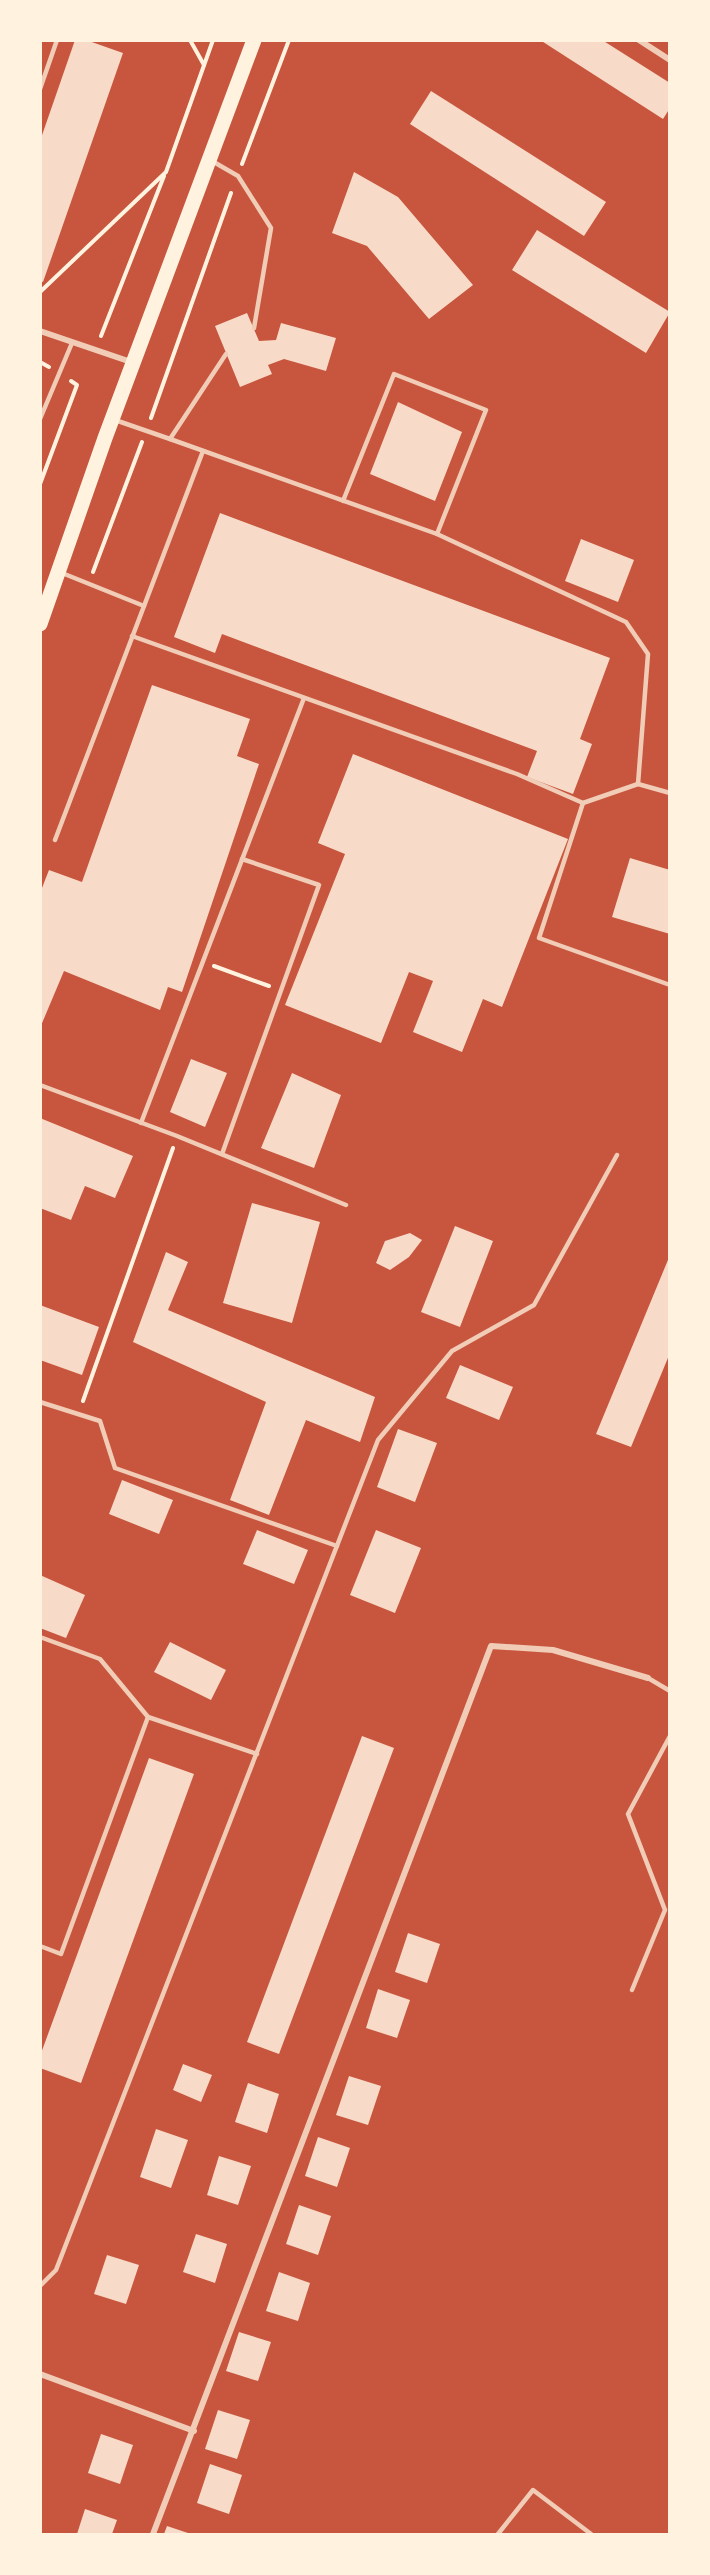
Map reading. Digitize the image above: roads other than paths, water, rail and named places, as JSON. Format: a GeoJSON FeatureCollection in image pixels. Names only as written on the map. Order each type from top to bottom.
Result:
{"type":"FeatureCollection","features":[{"type":"Feature","properties":{"kind":"main road"},"geometry":{"type":"LineString","coordinates":[[40,624],[254,40]]}},
{"type":"Feature","properties":{"kind":"street"},"geometry":{"type":"LineString","coordinates":[[639,40],[669,60]]}},
{"type":"Feature","properties":{"kind":"street"},"geometry":{"type":"LineString","coordinates":[[40,331],[134,363]]}},
{"type":"Feature","properties":{"kind":"street"},"geometry":{"type":"LineString","coordinates":[[153,2535],[491,1646],[553,1650],[648,1678]]}},
{"type":"Feature","properties":{"kind":"street"},"geometry":{"type":"LineString","coordinates":[[40,2374],[194,2431]]}},
{"type":"Feature","properties":{"kind":"lane"},"geometry":{"type":"LineString","coordinates":[[40,89],[57,40]]}},
{"type":"Feature","properties":{"kind":"lane"},"geometry":{"type":"LineString","coordinates":[[209,159],[237,176],[271,228],[254,328]]}},
{"type":"Feature","properties":{"kind":"lane"},"geometry":{"type":"LineString","coordinates":[[40,419],[72,343]]}},
{"type":"Feature","properties":{"kind":"lane"},"geometry":{"type":"LineString","coordinates":[[170,439],[226,354]]}},
{"type":"Feature","properties":{"kind":"lane"},"geometry":{"type":"LineString","coordinates":[[343,501],[394,374],[486,410],[436,534]]}},
{"type":"Feature","properties":{"kind":"lane"},"geometry":{"type":"LineString","coordinates":[[113,420],[147,429],[436,534],[626,622],[648,654],[638,784]]}},
{"type":"Feature","properties":{"kind":"lane"},"geometry":{"type":"LineString","coordinates":[[55,840],[203,451]]}},
{"type":"Feature","properties":{"kind":"lane"},"geometry":{"type":"LineString","coordinates":[[59,572],[144,606]]}},
{"type":"Feature","properties":{"kind":"lane"},"geometry":{"type":"LineString","coordinates":[[132,636],[517,774],[583,803],[638,784],[669,793]]}},
{"type":"Feature","properties":{"kind":"lane"},"geometry":{"type":"LineString","coordinates":[[141,1123],[304,698]]}},
{"type":"Feature","properties":{"kind":"lane"},"geometry":{"type":"LineString","coordinates":[[583,803],[539,938],[669,985]]}},
{"type":"Feature","properties":{"kind":"lane"},"geometry":{"type":"LineString","coordinates":[[222,1154],[319,885],[242,859]]}},
{"type":"Feature","properties":{"kind":"lane"},"geometry":{"type":"LineString","coordinates":[[40,1086],[177,1136],[243,1165],[346,1204]]}},
{"type":"Feature","properties":{"kind":"lane"},"geometry":{"type":"LineString","coordinates":[[40,2286],[56,2270],[378,1440],[452,1350],[534,1305],[617,1155]]}},
{"type":"Feature","properties":{"kind":"lane"},"geometry":{"type":"LineString","coordinates":[[40,1402],[100,1421],[115,1468],[337,1546]]}},
{"type":"Feature","properties":{"kind":"lane"},"geometry":{"type":"LineString","coordinates":[[40,1637],[100,1659],[148,1717],[257,1754]]}},
{"type":"Feature","properties":{"kind":"lane"},"geometry":{"type":"LineString","coordinates":[[648,1678],[669,1691]]}},
{"type":"Feature","properties":{"kind":"lane"},"geometry":{"type":"LineString","coordinates":[[40,1946],[61,1954],[148,1717]]}},
{"type":"Feature","properties":{"kind":"lane"},"geometry":{"type":"LineString","coordinates":[[632,1990],[665,1910],[628,1814],[669,1736]]}},
{"type":"Feature","properties":{"kind":"lane"},"geometry":{"type":"LineString","coordinates":[[498,2535],[532,2490],[591,2535]]}}]}
